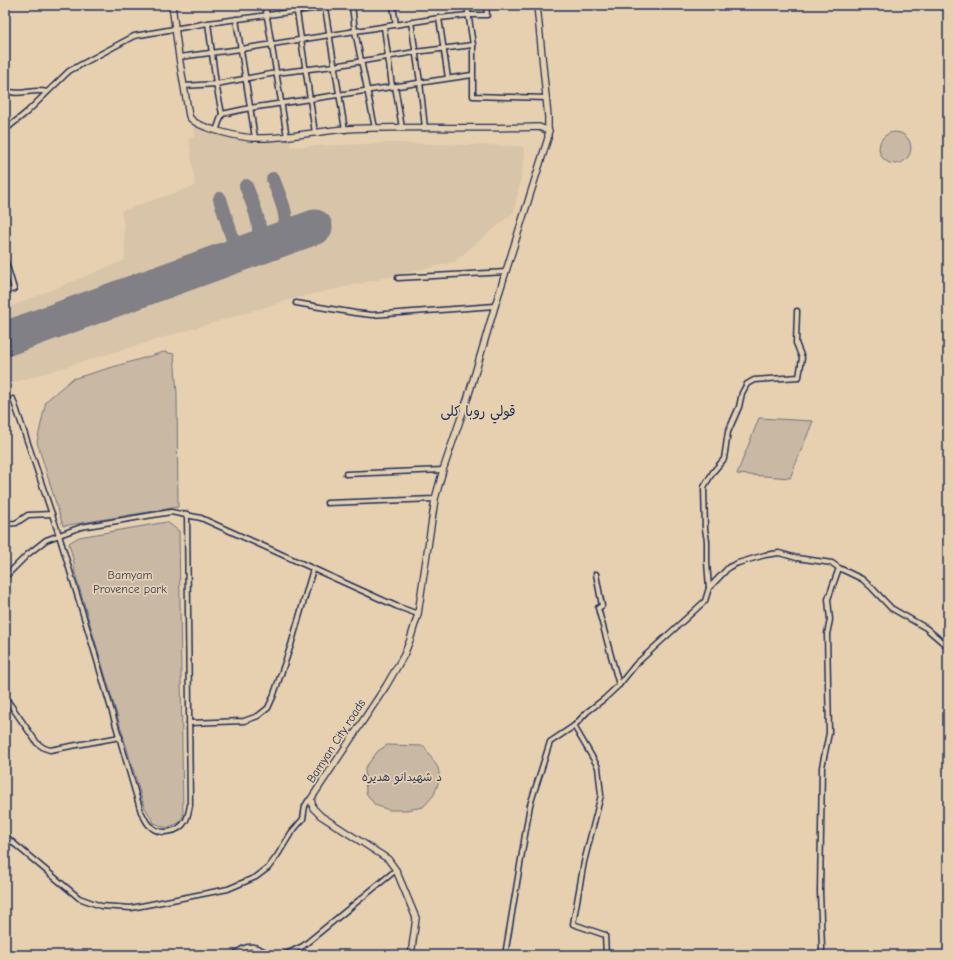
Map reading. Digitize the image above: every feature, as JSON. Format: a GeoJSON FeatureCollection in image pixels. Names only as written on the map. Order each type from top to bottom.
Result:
{"type":"FeatureCollection","features":[{"type":"Feature","properties":{"kind":"street"},"geometry":{"type":"LineString","coordinates":[[172,5],[179,57],[190,118],[197,123],[216,131],[255,138],[287,137],[375,128],[538,127],[549,131],[537,5]]}},
{"type":"Feature","properties":{"kind":"street"},"geometry":{"type":"LineString","coordinates":[[265,5],[287,137]]}},
{"type":"Feature","properties":{"kind":"street"},"geometry":{"type":"LineString","coordinates":[[5,130],[27,112],[69,71],[134,36],[208,23],[343,5]]}},
{"type":"Feature","properties":{"kind":"street"},"geometry":{"type":"LineString","coordinates":[[352,5],[355,31],[375,128]]}},
{"type":"Feature","properties":{"kind":"street"},"geometry":{"type":"LineString","coordinates":[[393,5],[396,25]]}},
{"type":"Feature","properties":{"kind":"street"},"geometry":{"type":"LineString","coordinates":[[467,5],[470,19],[472,45],[473,96],[546,98]]}},
{"type":"Feature","properties":{"kind":"street"},"geometry":{"type":"LineString","coordinates":[[179,57],[241,49],[439,18],[487,15],[486,5]]}},
{"type":"Feature","properties":{"kind":"street"},"geometry":{"type":"LineString","coordinates":[[942,5],[948,11]]}},
{"type":"Feature","properties":{"kind":"street"},"geometry":{"type":"LineString","coordinates":[[325,8],[338,96],[345,130]]}},
{"type":"Feature","properties":{"kind":"street"},"geometry":{"type":"LineString","coordinates":[[297,12],[315,133]]}},
{"type":"Feature","properties":{"kind":"street"},"geometry":{"type":"LineString","coordinates":[[439,18],[448,78]]}},
{"type":"Feature","properties":{"kind":"street"},"geometry":{"type":"LineString","coordinates":[[236,19],[255,138]]}},
{"type":"Feature","properties":{"kind":"street"},"geometry":{"type":"LineString","coordinates":[[411,22],[425,128]]}},
{"type":"Feature","properties":{"kind":"street"},"geometry":{"type":"LineString","coordinates":[[208,23],[216,84],[222,114],[216,131]]}},
{"type":"Feature","properties":{"kind":"street"},"geometry":{"type":"LineString","coordinates":[[384,27],[388,58],[402,128]]}},
{"type":"Feature","properties":{"kind":"street"},"geometry":{"type":"LineString","coordinates":[[184,86],[216,84],[276,73],[334,66],[388,58],[416,52],[472,45]]}},
{"type":"Feature","properties":{"kind":"street"},"geometry":{"type":"LineString","coordinates":[[222,114],[250,108],[472,75]]}},
{"type":"Feature","properties":{"kind":"street"},"geometry":{"type":"LineString","coordinates":[[5,90],[10,93],[40,90],[47,92]]}},
{"type":"Feature","properties":{"kind":"street","name":"Bamyan City roads"},"geometry":{"type":"LineString","coordinates":[[411,955],[416,918],[396,870],[388,859],[321,816],[313,808],[311,799],[386,686],[404,655],[410,640],[418,614],[435,499],[538,171],[549,131]]}},
{"type":"Feature","properties":{"kind":"street"},"geometry":{"type":"LineString","coordinates":[[5,259],[14,289],[5,292]]}},
{"type":"Feature","properties":{"kind":"street"},"geometry":{"type":"LineString","coordinates":[[398,278],[506,272]]}},
{"type":"Feature","properties":{"kind":"street"},"geometry":{"type":"LineString","coordinates":[[296,303],[372,315],[495,306]]}},
{"type":"Feature","properties":{"kind":"street"},"geometry":{"type":"LineString","coordinates":[[505,955],[530,805],[550,742],[574,726],[587,712],[604,700],[619,685],[636,664],[705,601],[709,588],[707,541],[704,529],[704,487],[713,472],[724,459],[728,432],[739,407],[742,393],[747,384],[754,380],[800,377],[802,358],[796,343],[797,311]]}},
{"type":"Feature","properties":{"kind":"street"},"geometry":{"type":"LineString","coordinates":[[13,399],[59,535],[141,812],[150,826],[158,831],[166,833],[174,831],[183,824],[186,820],[190,805],[187,514]]}},
{"type":"Feature","properties":{"kind":"street"},"geometry":{"type":"LineString","coordinates":[[346,474],[443,470]]}},
{"type":"Feature","properties":{"kind":"street"},"geometry":{"type":"LineString","coordinates":[[328,503],[435,499]]}},
{"type":"Feature","properties":{"kind":"street"},"geometry":{"type":"LineString","coordinates":[[5,577],[27,555],[46,540],[81,527],[171,512],[201,518],[396,606],[418,614]]}},
{"type":"Feature","properties":{"kind":"street"},"geometry":{"type":"LineString","coordinates":[[5,524],[16,523],[28,515],[52,514]]}},
{"type":"Feature","properties":{"kind":"street"},"geometry":{"type":"LineString","coordinates":[[709,588],[729,567],[765,555],[779,553],[797,558],[825,561],[832,563],[862,580],[891,608],[926,628],[948,647]]}},
{"type":"Feature","properties":{"kind":"street"},"geometry":{"type":"LineString","coordinates":[[821,955],[820,892],[822,767],[829,733],[827,634],[830,620],[828,599],[839,568]]}},
{"type":"Feature","properties":{"kind":"street"},"geometry":{"type":"LineString","coordinates":[[189,723],[244,721],[258,716],[268,708],[291,645],[313,569]]}},
{"type":"Feature","properties":{"kind":"street"},"geometry":{"type":"LineString","coordinates":[[596,574],[602,606],[598,608],[619,685]]}},
{"type":"Feature","properties":{"kind":"street"},"geometry":{"type":"LineString","coordinates":[[5,697],[37,744],[44,748],[50,750],[120,737]]}},
{"type":"Feature","properties":{"kind":"street"},"geometry":{"type":"LineString","coordinates":[[574,726],[598,767],[601,795],[584,862],[572,924],[605,935],[606,955]]}},
{"type":"Feature","properties":{"kind":"street"},"geometry":{"type":"LineString","coordinates":[[5,836],[79,898],[101,906],[131,908],[228,889],[256,877],[268,868],[277,856],[291,833],[303,819],[305,806],[311,799]]}},
{"type":"Feature","properties":{"kind":"street"},"geometry":{"type":"LineString","coordinates":[[284,955],[303,946],[396,870]]}},
{"type":"Feature","properties":{"kind":"street"},"geometry":{"type":"LineString","coordinates":[[234,955],[241,949],[250,946],[271,955]]}},
{"type":"Feature","properties":{"kind":"shaded area"},"geometry":{"type":"Polygon","coordinates":[[[194,127],[252,140],[290,140],[291,147],[390,143],[520,146],[525,149],[525,156],[514,212],[454,262],[292,299],[5,385],[5,309],[125,260],[124,225],[121,211],[195,186],[189,138],[195,137],[194,127]]]}},
{"type":"Feature","properties":{"kind":"green space"},"geometry":{"type":"Polygon","coordinates":[[[895,132],[901,133],[908,139],[911,148],[910,154],[904,161],[895,164],[889,163],[882,157],[879,148],[880,142],[886,135],[895,132]]]}},
{"type":"Feature","properties":{"kind":"green space"},"geometry":{"type":"Polygon","coordinates":[[[164,352],[174,354],[177,394],[178,507],[63,526],[37,442],[46,401],[72,379],[164,352]]]}},
{"type":"Feature","properties":{"kind":"green space"},"geometry":{"type":"Polygon","coordinates":[[[759,418],[813,421],[790,478],[737,474],[759,418]]]}},
{"type":"Feature","properties":{"kind":"green space","name":"Bamyam Provence park"},"geometry":{"type":"Polygon","coordinates":[[[167,522],[179,531],[183,816],[179,823],[166,828],[154,823],[144,806],[75,573],[69,543],[79,537],[167,522]]]}},
{"type":"Feature","properties":{"kind":"green space","name":"د شهیدانو هدیره"},"geometry":{"type":"Polygon","coordinates":[[[387,745],[424,746],[438,768],[440,778],[434,795],[423,807],[407,810],[389,810],[375,805],[366,793],[365,768],[378,751],[387,745]]]}},
{"type":"Feature","properties":{"kind":"taxiway"},"geometry":{"type":"LineString","coordinates":[[273,179],[284,209],[286,222],[283,231],[273,242]]}},
{"type":"Feature","properties":{"kind":"taxiway"},"geometry":{"type":"LineString","coordinates":[[246,186],[255,209],[259,227],[257,238],[247,251]]}},
{"type":"Feature","properties":{"kind":"taxiway"},"geometry":{"type":"LineString","coordinates":[[220,199],[233,240],[229,252],[221,261]]}},
{"type":"Feature","properties":{"kind":"runway"},"geometry":{"type":"LineString","coordinates":[[5,339],[315,227]]}},
{"type":"Feature","properties":{"kind":"district","name":"قولي روبا کلی"},"geometry":{"type":"Point","coordinates":[478,411]}}]}
